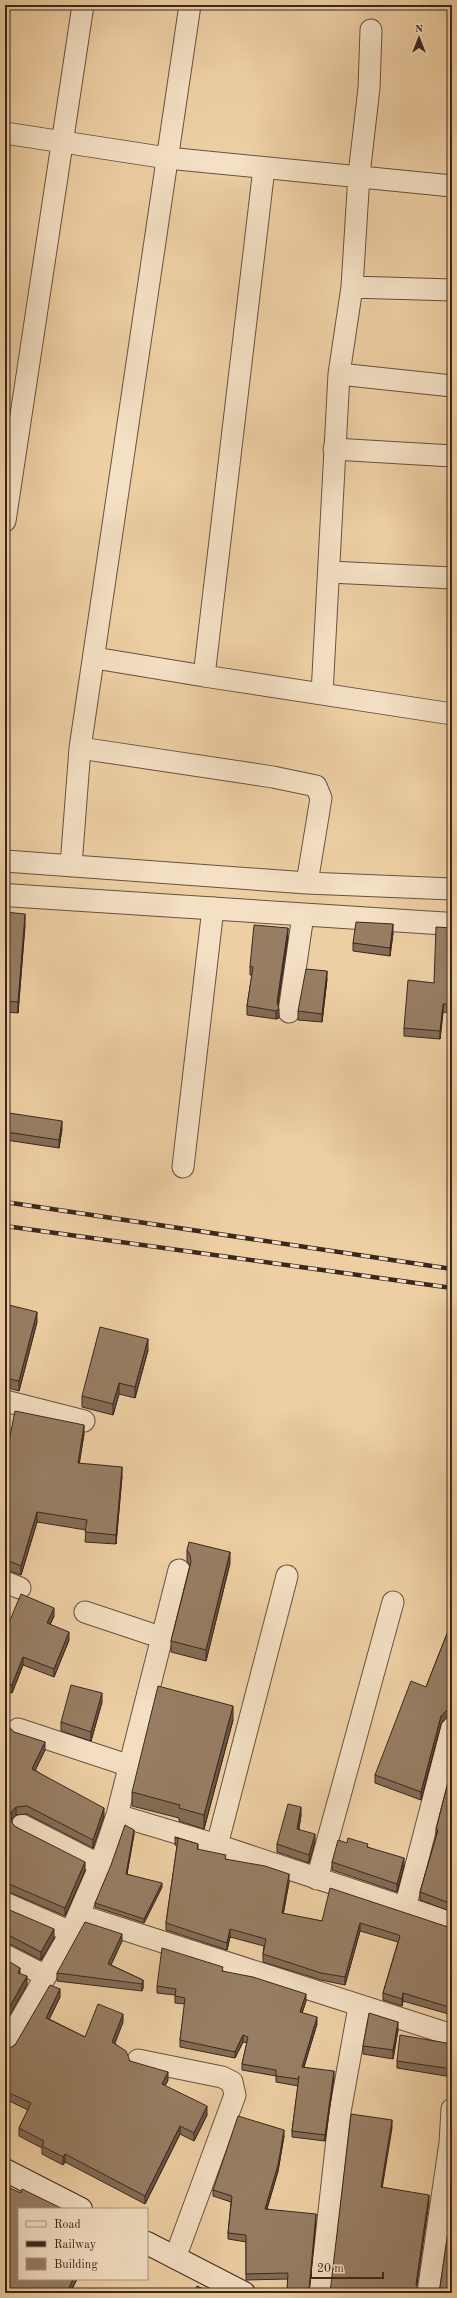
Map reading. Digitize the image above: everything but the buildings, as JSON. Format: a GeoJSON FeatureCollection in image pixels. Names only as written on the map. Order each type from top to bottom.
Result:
{"type":"FeatureCollection","features":[{"type":"Feature","properties":{"kind":"street"},"geometry":{"type":"LineString","coordinates":[[5,521],[7,497],[83,5]]}},
{"type":"Feature","properties":{"kind":"street"},"geometry":{"type":"LineString","coordinates":[[71,866],[80,748],[95,658],[190,5]]}},
{"type":"Feature","properties":{"kind":"street"},"geometry":{"type":"LineString","coordinates":[[322,694],[330,572],[334,449],[339,374],[352,287],[359,175],[369,88],[371,30]]}},
{"type":"Feature","properties":{"kind":"street"},"geometry":{"type":"LineString","coordinates":[[5,134],[167,158],[264,168],[359,175],[452,186]]}},
{"type":"Feature","properties":{"kind":"street"},"geometry":{"type":"LineString","coordinates":[[204,676],[264,168]]}},
{"type":"Feature","properties":{"kind":"street"},"geometry":{"type":"LineString","coordinates":[[352,287],[452,290]]}},
{"type":"Feature","properties":{"kind":"street"},"geometry":{"type":"LineString","coordinates":[[339,374],[452,386]]}},
{"type":"Feature","properties":{"kind":"street"},"geometry":{"type":"LineString","coordinates":[[334,449],[452,456]]}},
{"type":"Feature","properties":{"kind":"street"},"geometry":{"type":"LineString","coordinates":[[330,572],[452,578]]}},
{"type":"Feature","properties":{"kind":"street"},"geometry":{"type":"LineString","coordinates":[[95,658],[452,714]]}},
{"type":"Feature","properties":{"kind":"street"},"geometry":{"type":"LineString","coordinates":[[80,748],[273,777],[316,786],[321,798],[308,883]]}},
{"type":"Feature","properties":{"kind":"street"},"geometry":{"type":"LineString","coordinates":[[5,861],[308,883],[452,890]]}},
{"type":"Feature","properties":{"kind":"street"},"geometry":{"type":"LineString","coordinates":[[5,895],[452,924]]}},
{"type":"Feature","properties":{"kind":"street"},"geometry":{"type":"LineString","coordinates":[[183,1167],[213,908]]}},
{"type":"Feature","properties":{"kind":"street"},"geometry":{"type":"LineString","coordinates":[[289,1012],[303,915]]}},
{"type":"Feature","properties":{"kind":"street"},"geometry":{"type":"LineString","coordinates":[[5,1401],[84,1421]]}},
{"type":"Feature","properties":{"kind":"street"},"geometry":{"type":"LineString","coordinates":[[5,2047],[75,1923],[100,1865],[117,1815],[179,1570]]}},
{"type":"Feature","properties":{"kind":"street"},"geometry":{"type":"LineString","coordinates":[[217,1845],[287,1576]]}},
{"type":"Feature","properties":{"kind":"street"},"geometry":{"type":"LineString","coordinates":[[317,1879],[393,1602]]}},
{"type":"Feature","properties":{"kind":"street"},"geometry":{"type":"LineString","coordinates":[[85,1612],[163,1638]]}},
{"type":"Feature","properties":{"kind":"street"},"geometry":{"type":"LineString","coordinates":[[405,1908],[452,1727]]}},
{"type":"Feature","properties":{"kind":"street"},"geometry":{"type":"LineString","coordinates":[[18,1729],[130,1766]]}},
{"type":"Feature","properties":{"kind":"street"},"geometry":{"type":"LineString","coordinates":[[117,1815],[217,1845],[452,1923]]}},
{"type":"Feature","properties":{"kind":"street"},"geometry":{"type":"LineString","coordinates":[[22,1824],[100,1865]]}},
{"type":"Feature","properties":{"kind":"street"},"geometry":{"type":"LineString","coordinates":[[5,1903],[452,2035]]}},
{"type":"Feature","properties":{"kind":"street"},"geometry":{"type":"LineString","coordinates":[[5,1955],[46,1976]]}},
{"type":"Feature","properties":{"kind":"street"},"geometry":{"type":"LineString","coordinates":[[320,2293],[340,2112],[359,2007]]}},
{"type":"Feature","properties":{"kind":"street"},"geometry":{"type":"LineString","coordinates":[[138,2060],[222,2077],[232,2082],[235,2095],[175,2258]]}},
{"type":"Feature","properties":{"kind":"street"},"geometry":{"type":"LineString","coordinates":[[428,2293],[450,2143],[452,2109]]}},
{"type":"Feature","properties":{"kind":"street"},"geometry":{"type":"LineString","coordinates":[[5,2170],[78,2208]]}},
{"type":"Feature","properties":{"kind":"street"},"geometry":{"type":"LineString","coordinates":[[148,2244],[244,2293]]}},
{"type":"Feature","properties":{"kind":"railway"},"geometry":{"type":"LineString","coordinates":[[5,1202],[452,1269]]}},
{"type":"Feature","properties":{"kind":"railway"},"geometry":{"type":"LineString","coordinates":[[5,1226],[452,1288]]}}]}
